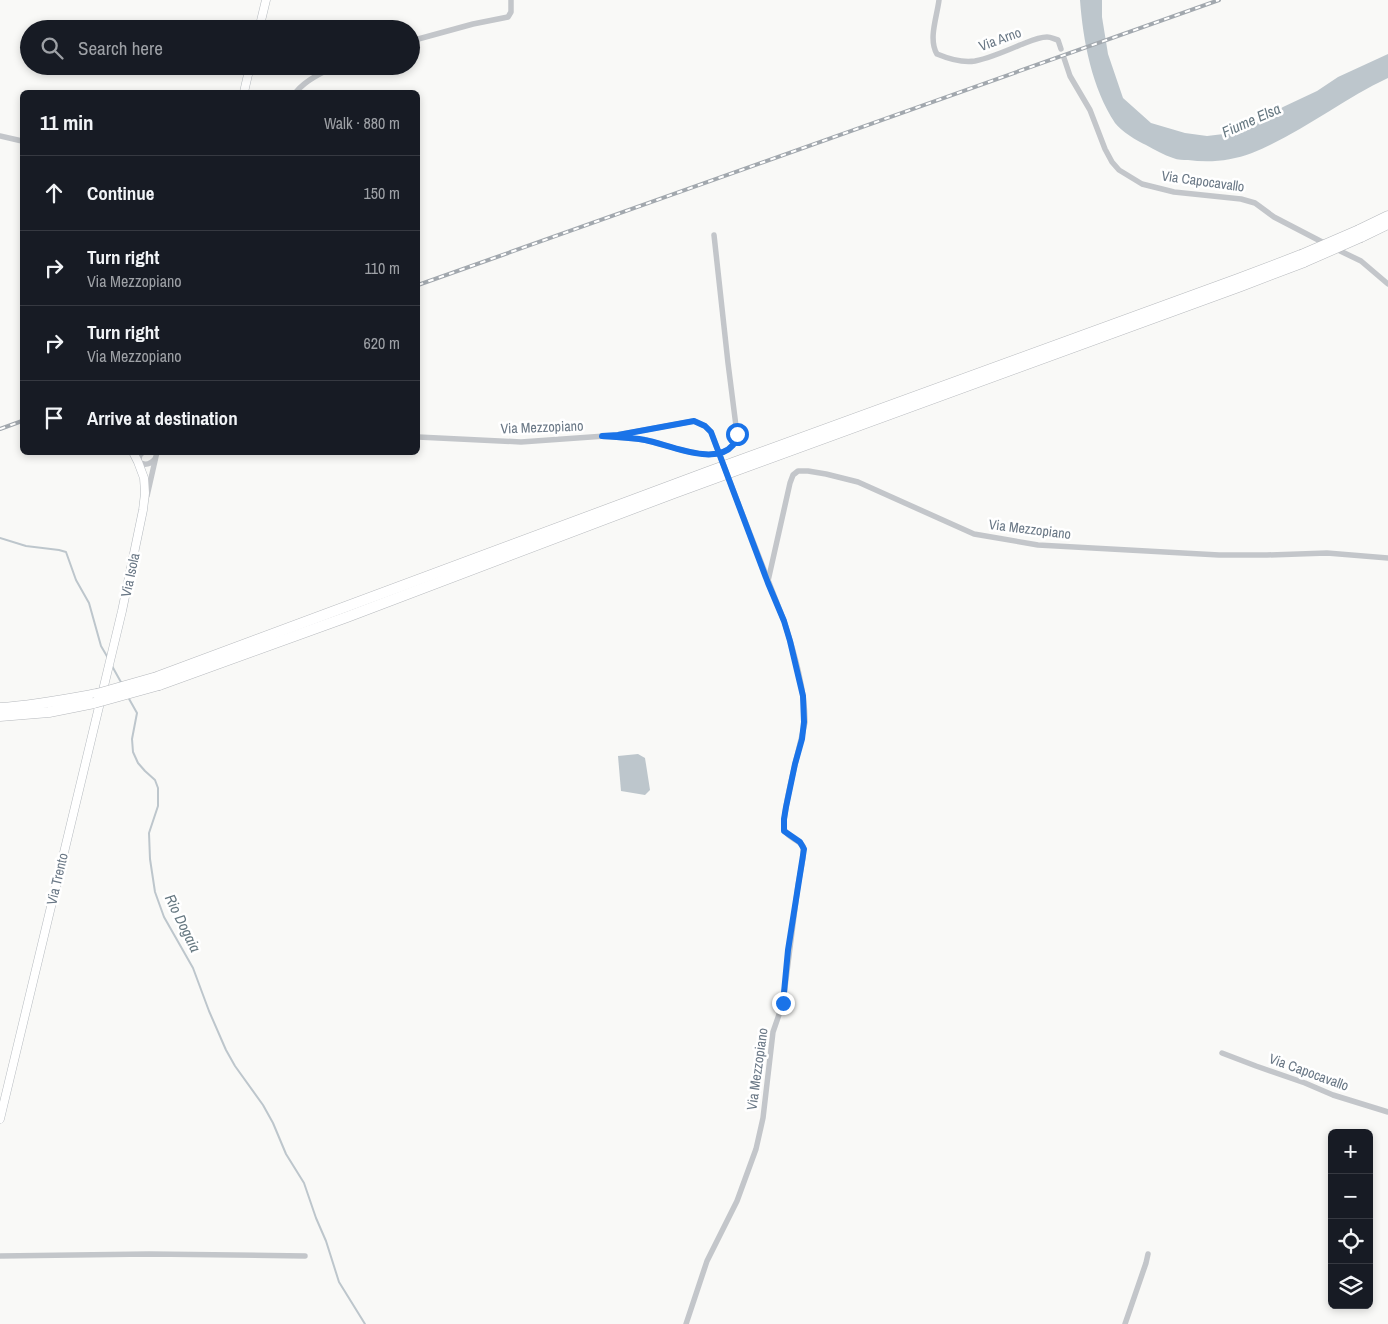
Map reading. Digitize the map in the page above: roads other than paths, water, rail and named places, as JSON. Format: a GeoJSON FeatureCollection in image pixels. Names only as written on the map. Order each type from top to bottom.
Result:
{"type":"FeatureCollection","features":[{"type":"Feature","properties":{"kind":"highway"},"geometry":{"type":"LineString","coordinates":[[1360,234],[1388,216]]}},
{"type":"Feature","properties":{"kind":"highway"},"geometry":{"type":"LineString","coordinates":[[0,716],[49,712],[158,681],[338,620],[674,493],[1241,286],[1360,234],[1388,224]]}},
{"type":"Feature","properties":{"kind":"highway"},"geometry":{"type":"LineString","coordinates":[[0,708],[95,698]]}},
{"type":"Feature","properties":{"kind":"street"},"geometry":{"type":"LineString","coordinates":[[261,20],[266,0]]}},
{"type":"Feature","properties":{"kind":"street"},"geometry":{"type":"LineString","coordinates":[[420,39],[473,24],[508,17],[511,12],[511,0]]}},
{"type":"Feature","properties":{"kind":"street","name":"Via Arno"},"geometry":{"type":"LineString","coordinates":[[939,0],[933,40],[937,54],[965,62],[975,61],[1046,37],[1058,40],[1061,49]]}},
{"type":"Feature","properties":{"kind":"street","name":"Via Capocavallo"},"geometry":{"type":"LineString","coordinates":[[1064,58],[1070,76],[1090,110],[1105,149],[1112,162],[1120,170],[1142,184],[1174,192],[1255,202],[1274,217],[1361,261],[1388,284]]}},
{"type":"Feature","properties":{"kind":"street"},"geometry":{"type":"LineString","coordinates":[[244,90],[248,75]]}},
{"type":"Feature","properties":{"kind":"street"},"geometry":{"type":"LineString","coordinates":[[298,90],[319,75]]}},
{"type":"Feature","properties":{"kind":"street"},"geometry":{"type":"LineString","coordinates":[[0,136],[20,141]]}},
{"type":"Feature","properties":{"kind":"street"},"geometry":{"type":"LineString","coordinates":[[602,436],[644,440],[708,455],[722,453],[734,444],[737,434],[714,235]]}},
{"type":"Feature","properties":{"kind":"street","name":"Via Mezzopiano"},"geometry":{"type":"LineString","coordinates":[[420,436],[521,442],[618,435],[694,421],[705,426],[711,432],[790,641],[805,708],[802,739],[789,790],[784,828],[786,834],[802,846],[803,858],[783,1003],[773,1032],[756,1149],[737,1201],[707,1261],[686,1324]]}},
{"type":"Feature","properties":{"kind":"street","name":"Via Isola"},"geometry":{"type":"LineString","coordinates":[[134,455],[144,478],[143,510]]}},
{"type":"Feature","properties":{"kind":"street"},"geometry":{"type":"LineString","coordinates":[[138,462],[141,455]]}},
{"type":"Feature","properties":{"kind":"street","name":"Via Isola"},"geometry":{"type":"LineString","coordinates":[[138,462],[141,464],[151,463],[156,455]]}},
{"type":"Feature","properties":{"kind":"street","name":"Via Isola"},"geometry":{"type":"LineString","coordinates":[[115,638],[157,455]]}},
{"type":"Feature","properties":{"kind":"street","name":"Via Mezzopiano"},"geometry":{"type":"LineString","coordinates":[[768,583],[790,483],[793,475],[798,471],[826,474],[858,482],[974,534],[1038,545],[1219,555],[1327,552],[1388,558]]}},
{"type":"Feature","properties":{"kind":"street","name":"Via Trento"},"geometry":{"type":"LineString","coordinates":[[0,1119],[115,638]]}},
{"type":"Feature","properties":{"kind":"street","name":"Via Capocavallo"},"geometry":{"type":"LineString","coordinates":[[1222,1053],[1333,1095],[1388,1112]]}},
{"type":"Feature","properties":{"kind":"street"},"geometry":{"type":"LineString","coordinates":[[0,1256],[139,1254],[305,1256]]}},
{"type":"Feature","properties":{"kind":"street"},"geometry":{"type":"LineString","coordinates":[[1125,1324],[1148,1254]]}},
{"type":"Feature","properties":{"kind":"waterway","name":"Rio Dogaia"},"geometry":{"type":"LineString","coordinates":[[0,538],[26,546],[66,552],[76,580],[89,603],[101,646],[108,658]]}},
{"type":"Feature","properties":{"kind":"waterway","name":"Rio Dogaia"},"geometry":{"type":"LineString","coordinates":[[112,666],[122,684]]}},
{"type":"Feature","properties":{"kind":"waterway","name":"Rio Dogaia"},"geometry":{"type":"LineString","coordinates":[[128,697],[137,713],[132,739],[133,752],[138,763],[155,780],[158,788],[158,806],[149,833],[150,859],[155,892],[164,917],[193,968],[226,1050],[263,1105],[286,1154],[304,1183],[339,1282],[365,1324]]}},
{"type":"Feature","properties":{"kind":"railway"},"geometry":{"type":"LineString","coordinates":[[420,284],[1219,0]]}},
{"type":"Feature","properties":{"kind":"railway"},"geometry":{"type":"LineString","coordinates":[[0,429],[20,422]]}},
{"type":"Feature","properties":{"kind":"water label","name":"Fiume Elsa"},"geometry":{"type":"Point","coordinates":[1251,120]}}]}
